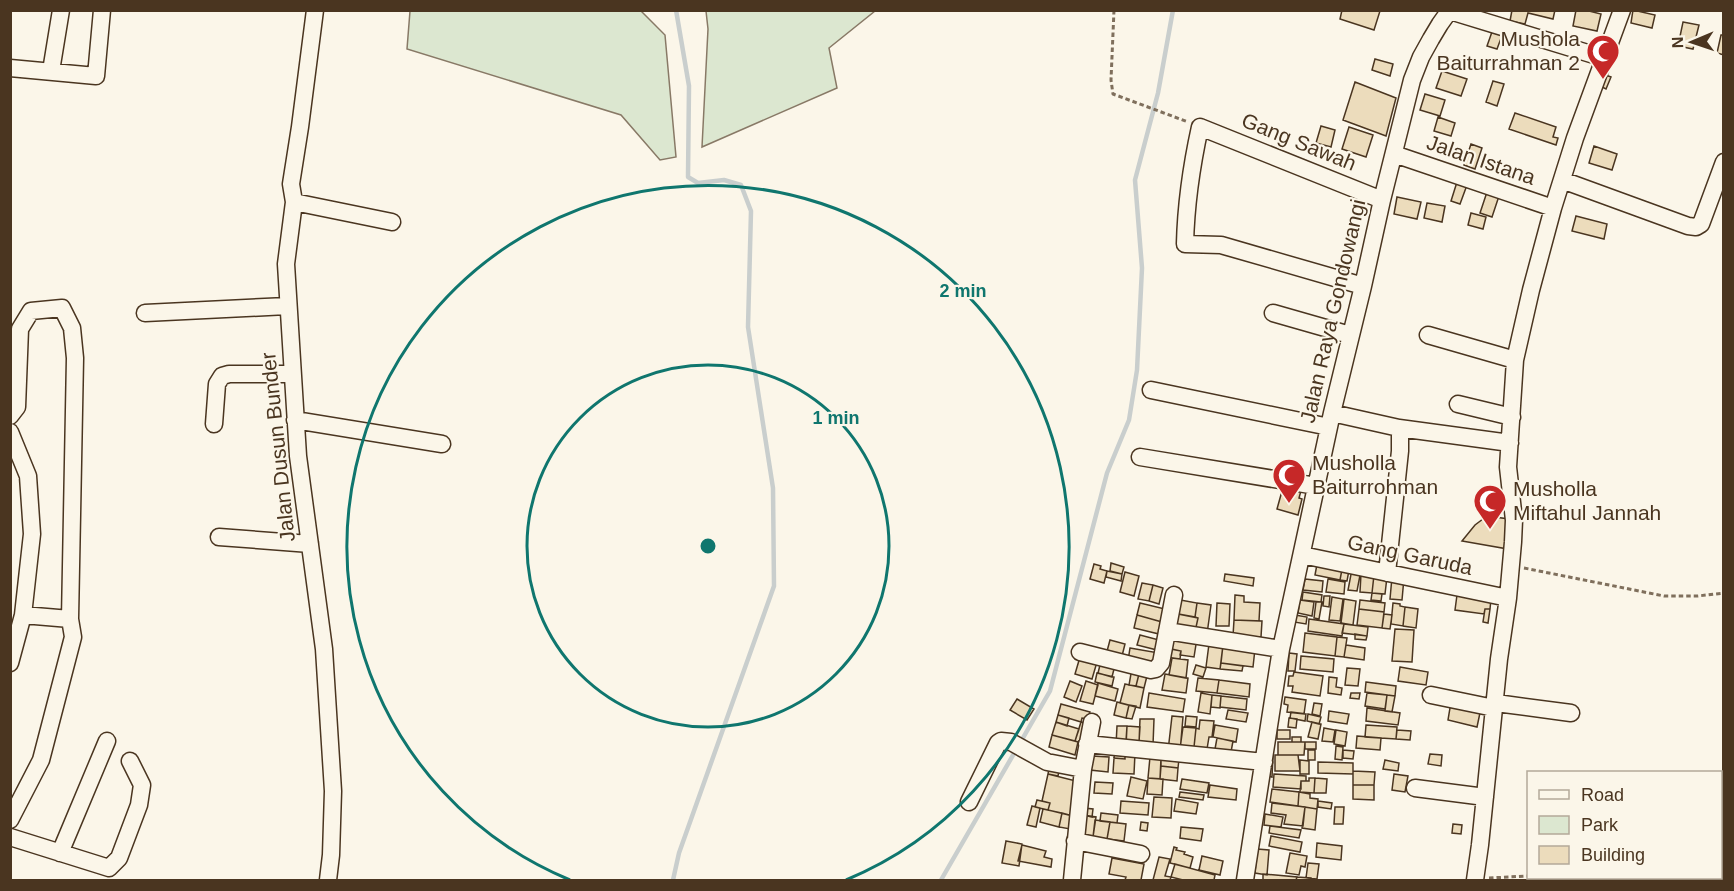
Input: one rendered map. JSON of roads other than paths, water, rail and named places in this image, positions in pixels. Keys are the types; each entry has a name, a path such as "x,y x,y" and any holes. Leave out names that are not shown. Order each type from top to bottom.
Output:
{"street":[{"path":"51,71 61,10"},
{"path":"10,68 96,76 102,10"},
{"name":"Jalan Dusun Bunder","path":"315,10 291,184 294,202 286,264 298,456 324,649 333,791 328,880"},
{"path":"1475,880 1499,659 1508,598 1514,520 1508,467 1515,360 1553,208 1575,138 1622,10"},
{"path":"1450,11 1604,58"},
{"name":"Jalan Raya Gondowangi","path":"1245,880 1281,649 1350,335 1412,80 1421,57 1450,11"},
{"name":"Gang Sawah","path":"1363,286 1221,245 1185,244 1186,204 1200,127 1382,200"},
{"name":"Jalan Istana","path":"1394,154 1553,208"},
{"path":"1562,180 1696,227 1701,224 1724,162"},
{"path":"294,202 392,222"},
{"path":"145,313 287,306"},
{"path":"10,416 17,407 20,329 31,311 62,308 72,328 75,358 70,619 73,637 41,760 10,820"},
{"path":"1273,313 1350,335"},
{"path":"1428,335 1515,360"},
{"path":"214,424 217,384 222,376 292,374"},
{"path":"1151,390 1330,420 1510,443"},
{"path":"1458,404 1512,417"},
{"path":"295,420 442,444"},
{"path":"1387,573 1398,475 1399,428"},
{"path":"10,432 28,476 32,534 23,615 10,663"},
{"path":"1140,457 1316,486"},
{"path":"219,537 310,544"},
{"name":"Gang Garuda","path":"1302,555 1508,598"},
{"path":"1080,651 1151,670 1156,669 1161,663 1174,595"},
{"path":"23,615 70,619"},
{"path":"1167,631 1281,649"},
{"path":"1431,695 1495,706 1570,713"},
{"path":"1072,880 1083,769 1092,722"},
{"path":"60,853 107,741"},
{"path":"969,802 998,743 1002,741 1011,742 1047,762 1083,769"},
{"path":"1087,744 1264,762"},
{"path":"10,837 108,868 119,858 139,805 142,785 130,761"},
{"path":"1415,788 1485,797"},
{"path":"1075,841 1141,854"}],"waterway":[{"path":"673,880 679,853 774,586 773,488 748,327 751,211 741,185 724,180 698,183 688,177 689,86 676,10"},
{"path":"941,880 1050,691 1107,473 1129,420 1137,370 1142,268 1135,180 1158,93 1173,10"}],"place":[{"name":"Mushola Baiturrahman 2","path":"1603,80"},
{"name":"Musholla Baiturrohman","path":"1289,504"},
{"name":"Musholla Miftahul Jannah","path":"1490,530"}]}
